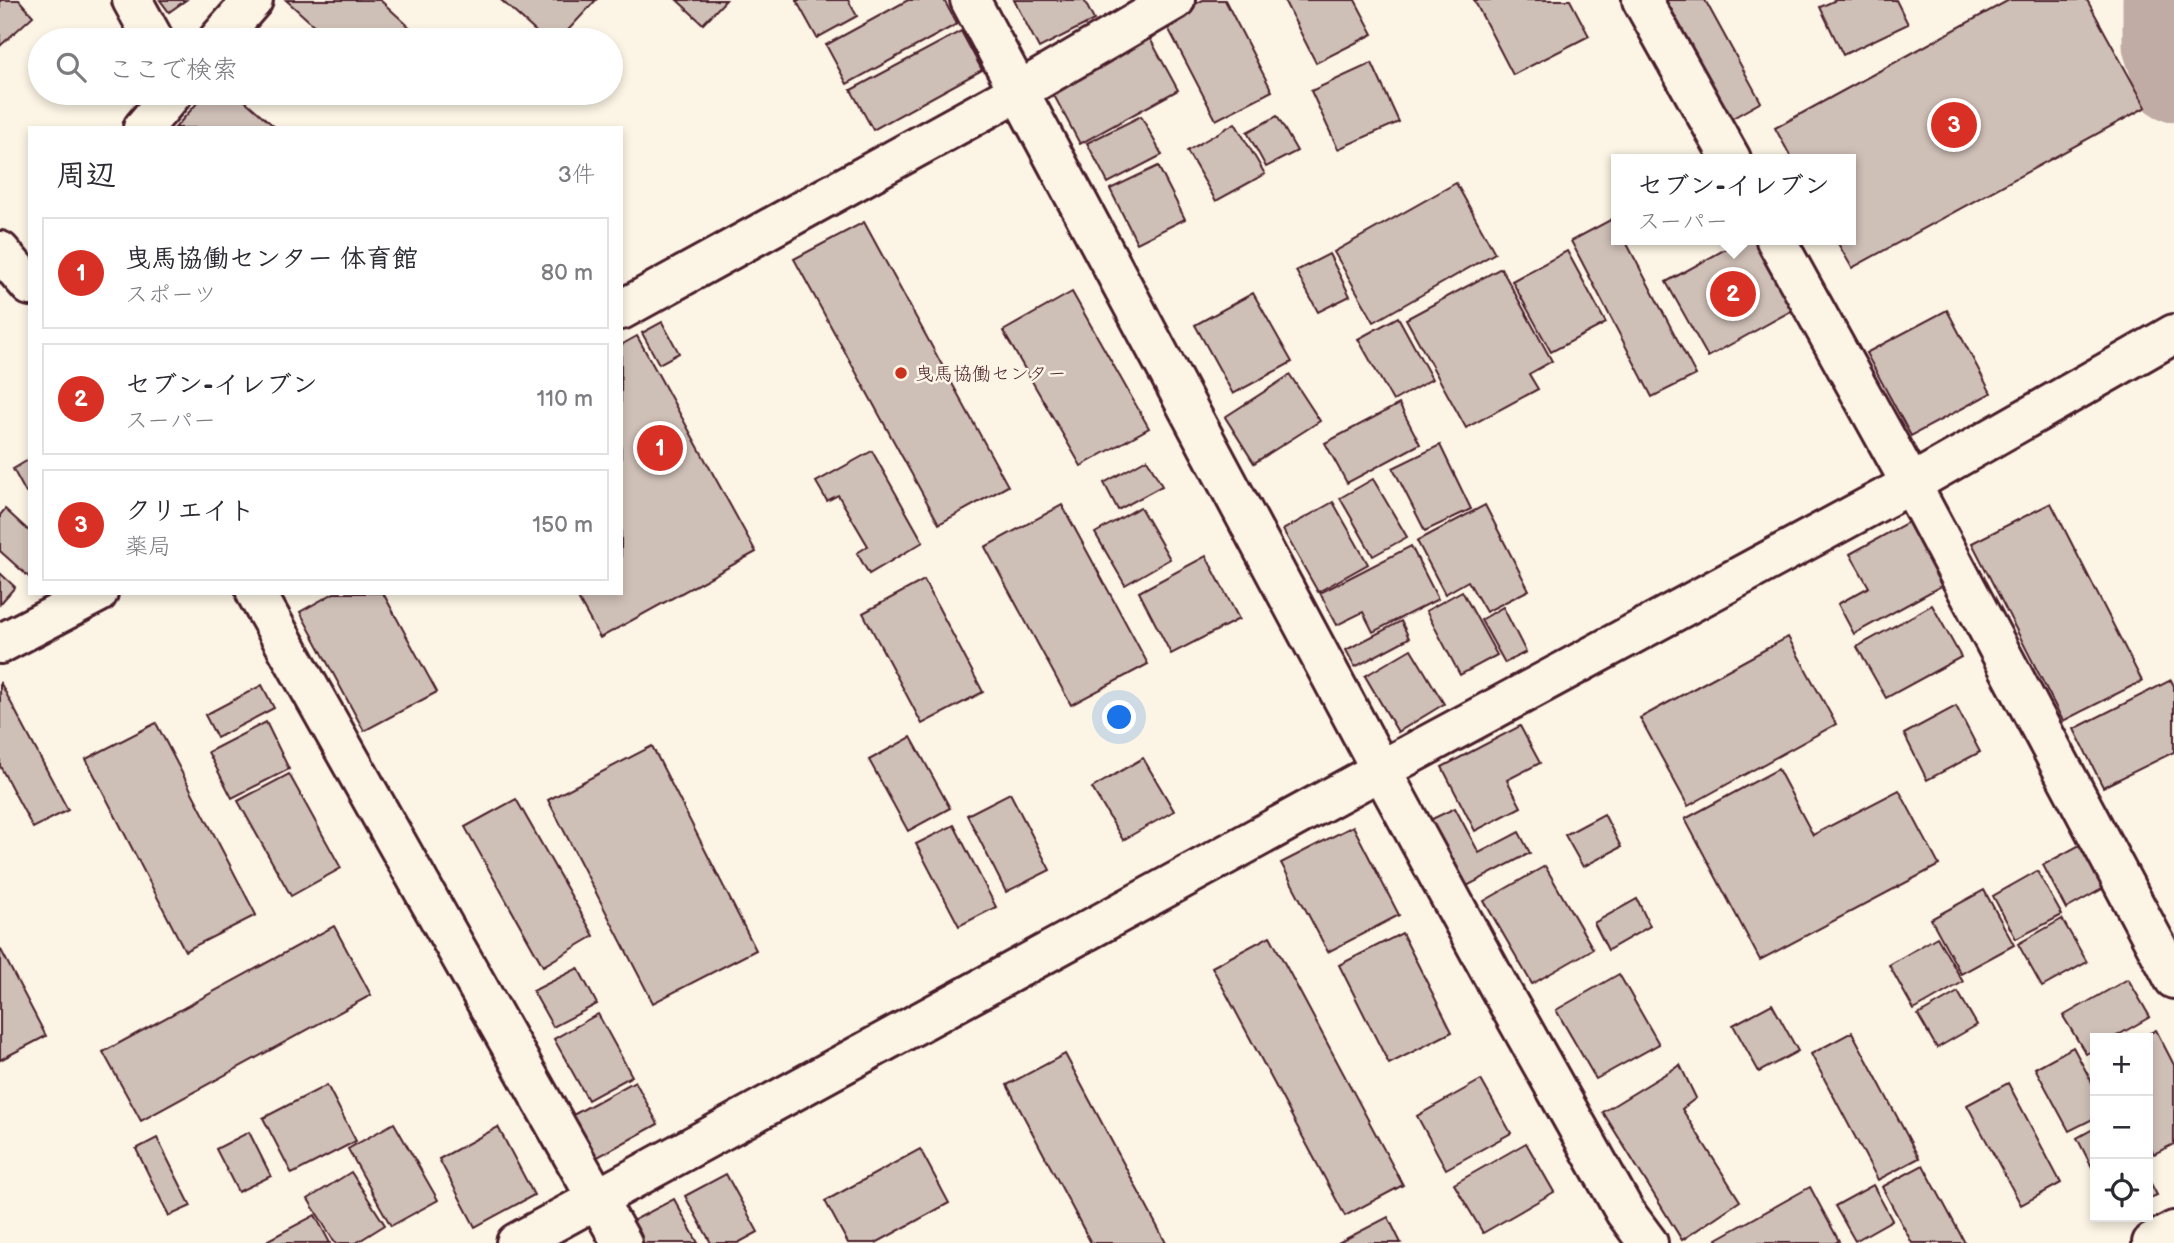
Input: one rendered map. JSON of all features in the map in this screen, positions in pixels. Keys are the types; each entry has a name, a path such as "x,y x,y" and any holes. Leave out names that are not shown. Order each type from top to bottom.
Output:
{"street":[{"path":"132,0 147,28"},
{"path":"228,28 253,0"},
{"path":"970,0 1499,987 1625,1212 1648,1243"},
{"path":"623,309 1019,91 1175,0"},
{"path":"1642,0 1728,154"},
{"path":"145,126 163,105"},
{"path":"1779,245 1911,484 2174,979"},
{"path":"516,1243 1911,484 2174,334"},
{"path":"0,644 94,595"},
{"path":"257,595 622,1243"},
{"path":"2152,1243 2174,1231"}],"building":[{"path":"0,0 19,0 33,16 0,46"},
{"path":"160,0 186,0 169,12"},
{"path":"286,0 380,0 411,28 317,28"},
{"path":"501,0 596,0 570,28 532,28"},
{"path":"677,0 726,0 703,24"},
{"path":"796,0 848,0 857,16 817,38"},
{"path":"908,0 944,0 957,24 847,84 826,45"},
{"path":"1014,0 1084,0 1094,20 1039,48"},
{"path":"1203,0 1225,0 1272,91 1216,120 1164,20"},
{"path":"1284,0 1355,0 1373,34 1316,63"},
{"path":"1474,0 1570,0 1589,36 1513,75"},
{"path":"1666,0 1705,0 1761,102 1731,119"},
{"path":"1836,0 1896,0 1908,24 1843,55 1820,7"},
{"path":"2009,0 2087,0 2146,107 1852,268 1839,245 1856,245 1856,154 1789,154 1775,128"},
{"path":"961,31 982,70 873,130 851,90"},
{"path":"1148,35 1178,90 1080,144 1050,88"},
{"path":"1372,63 1399,122 1338,149 1311,91"},
{"path":"195,105 250,105 274,126 177,126"},
{"path":"1141,116 1162,155 1108,183 1087,143"},
{"path":"1277,116 1297,151 1266,167 1247,132"},
{"path":"1235,123 1265,174 1216,201 1187,151"},
{"path":"1158,166 1185,219 1137,243 1110,189"},
{"path":"1456,183 1495,253 1374,322 1334,252"},
{"path":"1611,220 1611,245 1628,245 1696,375 1652,397 1571,241"},
{"name":"曳馬協働センター","path":"864,222 1008,486 939,524 794,259"},
{"path":"1733,245 1765,245 1800,306 1708,357 1666,282"},
{"path":"1567,251 1606,323 1551,352 1512,281"},
{"path":"1329,254 1350,296 1318,312 1296,271"},
{"path":"1501,268 1552,361 1529,374 1538,389 1466,428 1406,319"},
{"path":"1072,292 1149,428 1081,466 1003,331"},
{"path":"1253,293 1292,362 1233,394 1195,325"},
{"path":"1947,310 1991,393 1911,436 1866,353"},
{"path":"1398,317 1432,379 1393,401 1358,339"},
{"path":"662,322 679,353 659,364 642,333"},
{"path":"637,336 756,552 600,638 576,595 623,595 623,344"},
{"path":"1290,375 1320,421 1254,463 1225,417"},
{"path":"1399,404 1420,444 1347,483 1325,443"},
{"path":"1440,445 1471,509 1425,531 1393,468"},
{"path":"872,451 923,542 869,574 857,553 868,546 838,495 827,501 816,482"},
{"path":"1147,459 1162,486 1118,510 1104,483"},
{"path":"28,460 28,492 26,493 13,469"},
{"path":"1373,479 1407,537 1373,556 1340,498"},
{"path":"1333,502 1368,564 1318,592 1283,530"},
{"path":"2051,503 2142,681 2063,721 1972,543"},
{"path":"1062,505 1148,664 1071,705 985,547"},
{"path":"1485,505 1529,590 1486,612 1468,581 1445,594 1417,541"},
{"path":"1140,507 1170,559 1125,585 1095,533"},
{"path":"5,509 28,530 28,576 0,551 0,515"},
{"path":"1908,522 1943,585 1854,634 1838,604 1869,587 1850,554"},
{"path":"1411,546 1438,599 1373,632 1363,612 1337,625 1320,593"},
{"path":"1206,556 1239,619 1171,654 1139,592"},
{"path":"0,573 15,587 0,604"},
{"path":"924,580 983,692 922,724 863,613"},
{"path":"1462,591 1497,655 1460,675 1426,611"},
{"path":"330,595 384,595 437,692 364,731 300,612"},
{"path":"1932,605 1961,657 1886,698 1857,647"},
{"path":"1503,607 1526,652 1505,663 1481,620"},
{"path":"1401,621 1409,638 1355,667 1346,650"},
{"path":"1788,637 1836,724 1688,806 1640,718"},
{"path":"1411,649 1444,704 1398,732 1365,676"},
{"path":"2171,680 2174,686 2174,752 2103,787 2074,729"},
{"path":"0,682 68,810 33,828 0,766"},
{"path":"262,685 274,708 217,738 205,715"},
{"path":"1956,706 1980,752 1927,780 1904,734"},
{"path":"266,722 289,769 232,798 208,752"},
{"path":"156,723 256,915 185,951 86,759"},
{"path":"1520,726 1540,763 1507,780 1521,807 1475,831 1442,767"},
{"path":"911,737 950,808 908,831 869,760"},
{"path":"652,746 756,950 653,1003 548,800"},
{"path":"1143,758 1174,811 1123,840 1092,788"},
{"path":"1778,769 1813,835 1899,790 1939,865 1760,960 1685,819"},
{"path":"289,774 341,868 291,896 238,801"},
{"path":"1010,793 1050,870 1006,892 967,815"},
{"path":"516,799 594,936 543,966 465,827"},
{"path":"1455,808 1479,853 1519,832 1530,853 1465,887 1430,820"},
{"path":"1604,814 1621,847 1583,867 1565,835"},
{"path":"954,825 996,907 959,926 916,844"},
{"path":"1353,826 1399,915 1328,952 1281,863"},
{"path":"2087,841 2111,884 2066,909 2043,865"},
{"path":"1545,866 1593,949 1532,984 1484,901"},
{"path":"2037,871 2062,915 2016,939 1993,896"},
{"path":"1984,890 2014,945 1961,974 1931,919"},
{"path":"1637,899 1650,926 1608,950 1594,923"},
{"path":"2062,919 2087,962 2042,987 2018,944"},
{"path":"334,926 371,995 141,1121 103,1052"},
{"path":"1402,933 1452,1032 1389,1064 1339,965"},
{"path":"1270,936 1403,1185 1345,1216 1212,967"},
{"path":"1937,937 1963,982 1914,1010 1889,965"},
{"path":"0,948 46,1036 0,1060"},
{"path":"578,968 597,1004 553,1027 533,991"},
{"path":"1619,974 1659,1044 1596,1079 1556,1010"},
{"path":"2128,979 2150,1017 2122,1033 2090,1033 2090,1052 2086,1054 2063,1016"},
{"path":"1958,992 1977,1025 1937,1048 1918,1015"},
{"path":"1772,1004 1798,1051 1759,1072 1733,1025"},
{"path":"598,1014 632,1076 588,1100 554,1039"},
{"path":"2156,1030 2174,1065 2174,1144 2154,1154 2153,1033 2150,1033"},
{"path":"1852,1032 1919,1158 1878,1180 1811,1054"},
{"path":"2073,1047 2090,1079 2090,1120 2069,1131 2035,1068"},
{"path":"1065,1054 1166,1243 1091,1243 1007,1085"},
{"path":"1680,1065 1696,1098 1682,1109 1740,1201 1682,1240 1603,1112"},
{"path":"1481,1080 1511,1133 1446,1169 1417,1116"},
{"path":"635,1081 658,1124 596,1158 573,1115"},
{"path":"2008,1083 2061,1183 2021,1205 1967,1105"},
{"path":"327,1085 356,1141 292,1174 263,1118"},
{"path":"394,1123 438,1200 391,1226 348,1149"},
{"path":"498,1127 534,1195 475,1227 439,1159"},
{"path":"2090,1131 2090,1163 2077,1138"},
{"path":"249,1132 271,1176 238,1192 216,1149"},
{"path":"157,1138 191,1206 169,1216 136,1149"},
{"path":"1526,1143 1554,1192 1483,1233 1454,1184"},
{"path":"920,1149 949,1203 876,1243 848,1243 825,1201"},
{"path":"1923,1165 1965,1243 1912,1243 1882,1187"},
{"path":"351,1172 385,1225 356,1243 335,1243 308,1199"},
{"path":"726,1174 758,1232 738,1243 711,1243 685,1196"},
{"path":"1873,1185 1892,1220 1855,1241 1835,1206"},
{"path":"1810,1187 1839,1241 1720,1243 1717,1239"},
{"path":"674,1199 698,1243 635,1243 625,1225"},
{"path":"315,1215 330,1243 269,1243 268,1240"},
{"path":"1388,1217 1401,1243 1338,1243"}],"waterway":[{"path":"2162,0 2162,45 2174,82"}],"place":[{"name":"クリエイト","path":"1954,125"},
{"name":"セブン-イレブン","path":"1733,294"},
{"name":"曳馬協働センター","path":"901,373"},
{"name":"曳馬協働センター 体育館","path":"660,448"}]}
